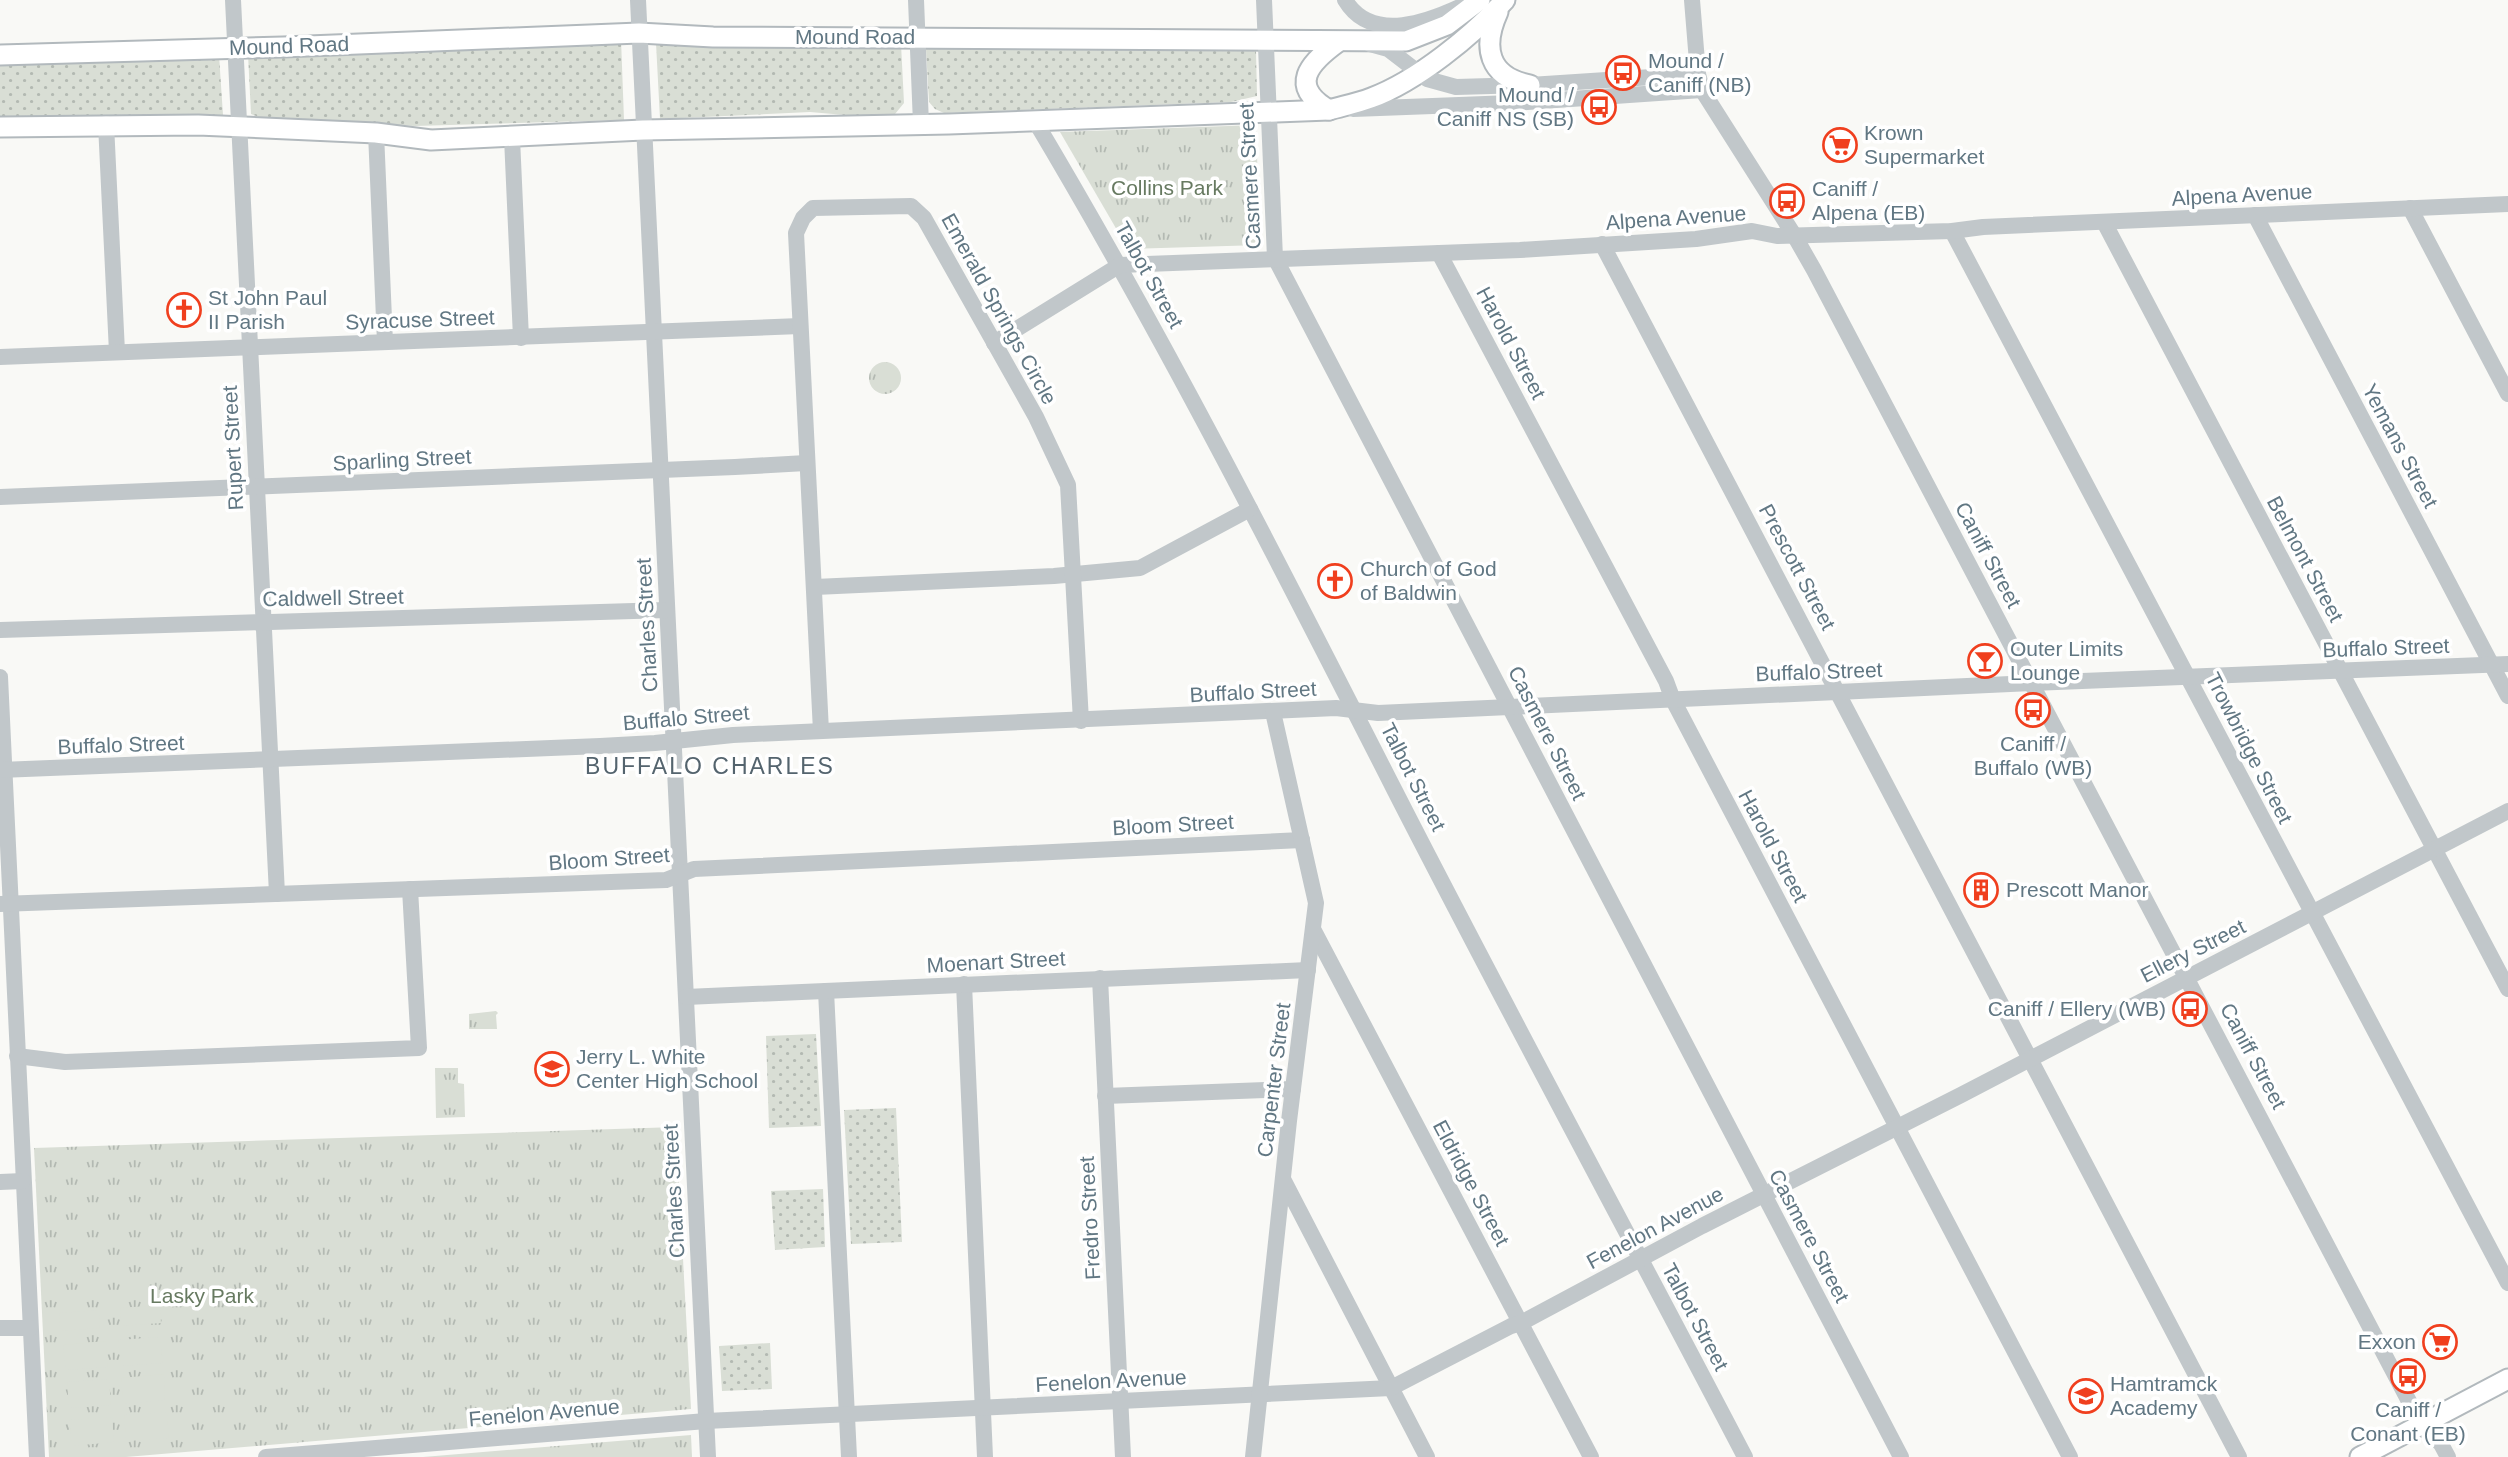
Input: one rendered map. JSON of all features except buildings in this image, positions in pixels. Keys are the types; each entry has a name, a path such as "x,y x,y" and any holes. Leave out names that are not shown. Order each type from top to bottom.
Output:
{"main road":[{"path":"1364,43 1406,41 1447,25 1480,0"},
{"path":"0,127 106,124 238,127 376,133 431,140 1329,110 1371,98 1402,83 1466,38 1505,0"},
{"path":"1505,0 1489,35 1490,54 1496,66 1506,76 1518,83 1530,85"},
{"name":"Mound Road","path":"0,55 639,33 713,37 1364,43"},
{"path":"1329,110 1314,101 1307,82 1309,68 1317,57 1338,41"},
{"path":"2360,1457 2508,1379"}],"street":[{"name":"Rupert Street","path":"233,0 277,894"},
{"name":"Charles Street","path":"638,0 708,1457"},
{"path":"916,0 920,124"},
{"name":"Casmere Street","path":"1264,0 1275,258 1901,1457"},
{"path":"1345,0 1357,15 1365,20 1391,26 1439,15 1473,0"},
{"name":"Caniff Street","path":"1692,0 1700,82 1794,235 2422,1426 2441,1444 2448,1457"},
{"name":"Mound Road","path":"1364,43 1388,50 1436,83 1456,87 1700,82"},
{"path":"1329,110 1512,103 1700,82"},
{"name":"Talbot Street","path":"1035,121 1170,356 1745,1457"},
{"path":"106,124 117,352"},
{"path":"376,133 385,342"},
{"path":"512,138 521,338"},
{"name":"Alpena Avenue","path":"994,343 1120,265 1439,253 1696,239 1752,231 1777,236 1952,231 1983,227 2508,204"},
{"name":"Emerald Springs Circle","path":"821,730 796,233 803,218 813,208 911,206 924,218 1036,417 1068,485 1081,721"},
{"path":"2410,208 2508,394"},
{"name":"Yemans Street","path":"2255,215 2500,665 2508,696"},
{"name":"Belmont Street","path":"2104,222 2508,989"},
{"name":"Trowbridge Street","path":"1952,231 2508,1283"},
{"name":"Prescott Street","path":"1602,244 2239,1457"},
{"name":"Harold Street","path":"1439,253 1667,681 1673,700 2070,1457"},
{"name":"Syracuse Street","path":"0,356 800,326"},
{"name":"Sparling Street","path":"0,497 806,463"},
{"path":"814,587 1140,568 1250,509"},
{"name":"Caldwell Street","path":"0,630 667,610"},
{"name":"Buffalo Street","path":"2,770 271,761 655,743 821,730 1081,721 1336,708 1378,713 2500,665"},
{"path":"0,677 5,904 17,1049 37,1457"},
{"name":"Carpenter Street","path":"1253,1457 1316,902 1273,712"},
{"name":"Ellery Street","path":"1896,1126 2030,1060 2508,811"},
{"name":"Bloom Street","path":"5,904 666,880 694,869 1302,840"},
{"path":"0,1041 17,1049 65,1062 419,1048 410,889"},
{"name":"Eldridge Street","path":"1313,929 1591,1457"},
{"name":"Moenart Street","path":"686,997 1308,970"},
{"name":"Fredro Street","path":"1100,978 1123,1457"},
{"path":"964,984 985,1457"},
{"path":"826,990 849,1457"},
{"path":"1105,1096 1293,1089"},
{"name":"Fenelon Avenue","path":"266,1457 706,1421 1391,1388 1521,1323 1896,1126"},
{"path":"0,1182 23,1181"},
{"path":"1284,1181 1427,1457"},
{"path":"0,1328 30,1328"},
{"path":"1255,1433 1268,1457"}],"green space":[{"path":"621,39 624,120 415,126 264,119 251,114 248,54"},
{"path":"656,43 901,44 904,103 895,114 868,117 810,112 660,119"},
{"path":"930,46 1254,46 1257,96 1231,102 944,113 929,102 926,49"},
{"path":"219,55 223,115 214,118 0,120 0,64"},
{"name":"Collins Park","path":"1256,125 1260,245 1128,249 1060,132"},
{"path":"885,362 896,367 901,378 896,389 885,394 874,389 869,378 874,367"},
{"path":"496,1011 497,1029 469,1029 469,1014"},
{"path":"816,1034 821,1126 769,1128 766,1036"},
{"path":"435,1068 458,1068 458,1083 464,1084 465,1117 436,1118"},
{"path":"896,1108 902,1242 851,1244 844,1110"},
{"name":"Lasky Park","path":"676,1127 691,1409 126,1457 49,1457 34,1148"},
{"path":"823,1189 825,1247 775,1250 771,1191"},
{"path":"160,1305 161,1323 121,1326 120,1308"},
{"path":"99,1310 100,1328 60,1331 59,1313"},
{"path":"160,1337 163,1363 121,1366 118,1340"},
{"path":"106,1341 108,1367 66,1370 63,1345"},
{"path":"770,1343 772,1389 722,1391 719,1346"},
{"path":"164,1374 165,1400 123,1404 121,1378"},
{"path":"109,1379 111,1405 69,1408 67,1382"},
{"path":"167,1412 169,1438 126,1441 124,1415"},
{"path":"112,1417 114,1442 72,1446 69,1420"},
{"path":"691,1435 692,1457 423,1457"}],"place":[{"name":"Mound / Caniff (NB)","path":"1623,73"},
{"name":"Mound / Caniff NS (SB)","path":"1599,107"},
{"name":"Krown Supermarket","path":"1840,145"},
{"name":"Caniff / Alpena (EB)","path":"1787,201"},
{"name":"St John Paul II Parish","path":"184,310"},
{"name":"Church of God of Baldwin","path":"1335,581"},
{"name":"Outer Limits Lounge","path":"1985,661"},
{"name":"Caniff / Buffalo (WB)","path":"2033,710"},
{"name":"Prescott Manor","path":"1981,890"},
{"name":"Caniff / Ellery (WB)","path":"2190,1009"},
{"name":"Jerry L. White Center High School","path":"552,1069"},
{"name":"Exxon","path":"2440,1342"},
{"name":"Caniff / Conant (EB)","path":"2408,1376"},
{"name":"Hamtramck Academy","path":"2086,1396"}],"district":[{"name":"BUFFALO CHARLES","path":"710,766"}]}
